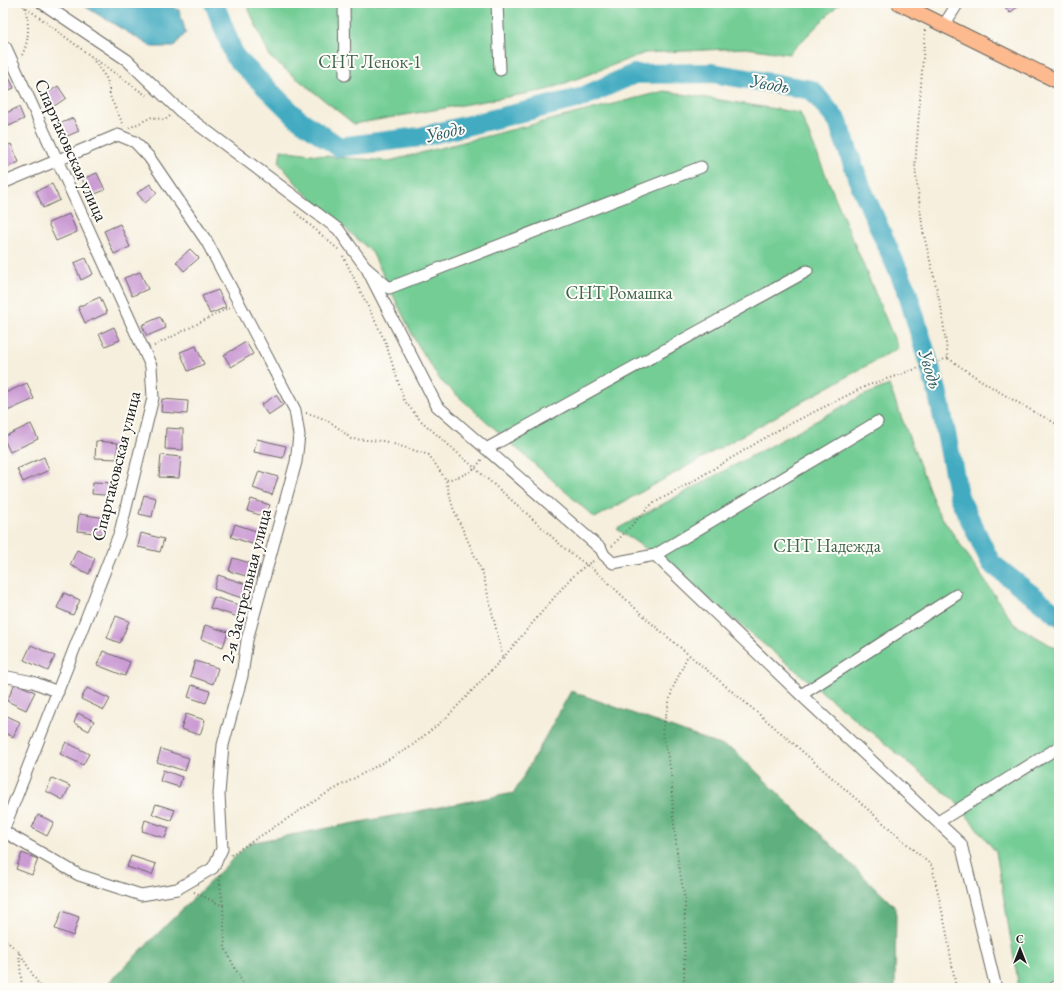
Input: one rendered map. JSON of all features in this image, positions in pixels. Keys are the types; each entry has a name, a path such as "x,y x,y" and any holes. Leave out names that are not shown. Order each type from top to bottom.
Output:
{"main road":[{"path":"899,3 1059,82"}],"street":[{"path":"42,3 127,60 180,111 338,230 367,269 437,406 601,549 604,555 613,563 655,554 877,422"},
{"path":"344,3 345,75"},
{"path":"497,3 500,70"},
{"path":"944,25 958,3"},
{"name":"Спартаковская улица","path":"3,831 122,525 153,398 151,366 6,48"},
{"name":"2-я Застрельная улица","path":"57,161 118,135 134,142 149,158 207,242 295,410 299,434 296,462 247,640 242,676 223,745 219,794 222,849 216,866"},
{"path":"3,183 57,161"},
{"path":"367,269 389,288 701,167"},
{"path":"486,450 806,270"},
{"path":"655,554 801,695 961,844 996,988"},
{"path":"801,695 956,595"},
{"path":"3,676 33,682 58,692"},
{"path":"938,822 1059,747"},
{"path":"3,831 79,876 140,895 177,890 216,866"},
{"path":"1054,988 1059,985"}],"path":[{"path":"20,3 150,98"},
{"path":"14,66 27,45 28,23 24,6"},
{"path":"925,30 915,168 923,231 941,308 948,358 977,379 1020,405 1059,425"},
{"path":"92,57 107,79 111,99 126,130 152,117 165,120 171,115 166,111"},
{"path":"291,209 341,253 385,340 404,400 419,419 564,548 599,574 650,622 786,737 932,866 946,929 956,988"},
{"path":"144,351 239,302"},
{"path":"604,555 652,504 778,430 866,386 948,358"},
{"path":"295,410 319,416 336,426 351,439 384,441 429,455 446,480 453,508 483,574 503,658"},
{"path":"446,480 460,477 479,465 486,450"},
{"path":"231,856 324,795 409,748 447,717 503,658 569,580 586,565"},
{"path":"684,988 686,900 678,861 673,815 671,771 662,731 672,690 688,654"},
{"path":"216,866 223,906 225,948 245,988"},
{"path":"182,886 223,906"},
{"path":"3,938 19,952 41,988"},
{"path":"19,952 22,988"}],"green space":[{"name":"СНТ Ленок-1","path":"246,3 840,3 789,54 746,48 645,53 547,90 354,124 270,57"},
{"name":"СНТ Ромашка","path":"664,91 800,113 898,348 595,518 440,380 415,340 372,252 302,190 279,163 281,150 334,157 389,161"},
{"name":"СНТ Надежда","path":"889,385 937,510 1014,624 1059,650 1059,988 1019,988 996,852 955,801 655,555 617,529 860,397"},
{"path":"571,691 734,750 896,908 895,988 103,988 249,843 514,793"}],"water":[{"path":"79,3 166,3 179,10 186,33 173,47 152,47"}],"building":[{"path":"1002,3 1022,3 1010,13"},
{"path":"7,73 14,88 3,93 3,74"},
{"path":"58,86 66,98 50,109 42,97"},
{"path":"19,107 24,119 9,126 4,114"},
{"path":"73,118 79,131 63,138 57,125"},
{"path":"11,144 19,162 3,169 3,148"},
{"path":"97,173 105,190 90,196 82,179"},
{"path":"52,184 60,200 43,208 36,191"},
{"path":"150,184 157,193 145,203 137,193"},
{"path":"69,214 77,232 56,241 48,223"},
{"path":"120,224 130,247 114,254 104,231"},
{"path":"190,249 199,258 184,271 176,262"},
{"path":"86,258 93,274 81,280 74,263"},
{"path":"140,272 148,289 132,296 124,278"},
{"path":"218,290 226,307 210,314 202,296"},
{"path":"100,297 107,313 85,323 78,307"},
{"path":"160,317 166,328 147,336 142,325"},
{"path":"114,327 120,340 105,346 99,334"},
{"path":"246,342 253,354 231,367 224,355"},
{"path":"196,346 204,364 188,371 180,352"},
{"path":"27,383 34,399 3,413 3,394"},
{"path":"276,395 283,405 268,415 261,405"},
{"path":"162,399 188,401 187,414 161,412"},
{"path":"31,424 38,439 10,452 3,437"},
{"path":"166,428 183,429 183,450 165,449"},
{"path":"257,439 286,446 283,458 254,452"},
{"path":"96,441 118,443 117,459 95,458"},
{"path":"161,455 181,457 179,478 159,477"},
{"path":"44,457 49,470 23,482 17,469"},
{"path":"259,471 278,477 272,495 253,488"},
{"path":"93,482 115,483 114,496 92,494"},
{"path":"144,495 156,498 152,517 139,514"},
{"path":"251,499 270,505 266,517 247,511"},
{"path":"79,514 106,518 104,534 77,531"},
{"path":"235,524 262,533 258,546 231,537"},
{"path":"141,533 164,539 160,552 138,547"},
{"path":"77,550 95,558 89,574 70,565"},
{"path":"233,558 260,566 256,579 229,571"},
{"path":"218,575 246,584 242,598 214,589"},
{"path":"64,593 80,600 73,615 57,608"},
{"path":"214,597 242,606 238,617 210,608"},
{"path":"116,616 129,621 120,643 107,638"},
{"path":"205,625 228,632 223,647 201,639"},
{"path":"31,645 55,656 48,671 24,660"},
{"path":"103,651 130,662 125,676 97,665"},
{"path":"195,661 218,668 213,684 190,676"},
{"path":"15,683 35,692 26,710 7,701"},
{"path":"192,685 210,691 206,703 188,697"},
{"path":"87,688 110,699 104,710 81,699"},
{"path":"78,713 94,721 89,731 74,723"},
{"path":"3,714 20,722 13,737 3,732"},
{"path":"186,714 205,720 200,735 181,729"},
{"path":"66,742 89,754 83,765 60,754"},
{"path":"161,749 189,758 185,771 157,762"},
{"path":"163,770 182,777 179,787 160,781"},
{"path":"52,778 70,786 63,800 46,791"},
{"path":"156,804 175,810 171,820 152,814"},
{"path":"38,815 54,822 47,836 32,828"},
{"path":"145,820 169,828 165,838 142,831"},
{"path":"22,853 38,859 32,875 16,869"},
{"path":"131,856 156,864 152,875 127,867"},
{"path":"62,911 79,917 73,936 55,929"}],"waterway":[{"name":"Уводь","path":"214,3 235,57 297,118 339,147 420,137 580,98 634,74 712,73 812,90 838,122 859,182 907,291 938,394 959,497 991,563 1059,616"}]}
